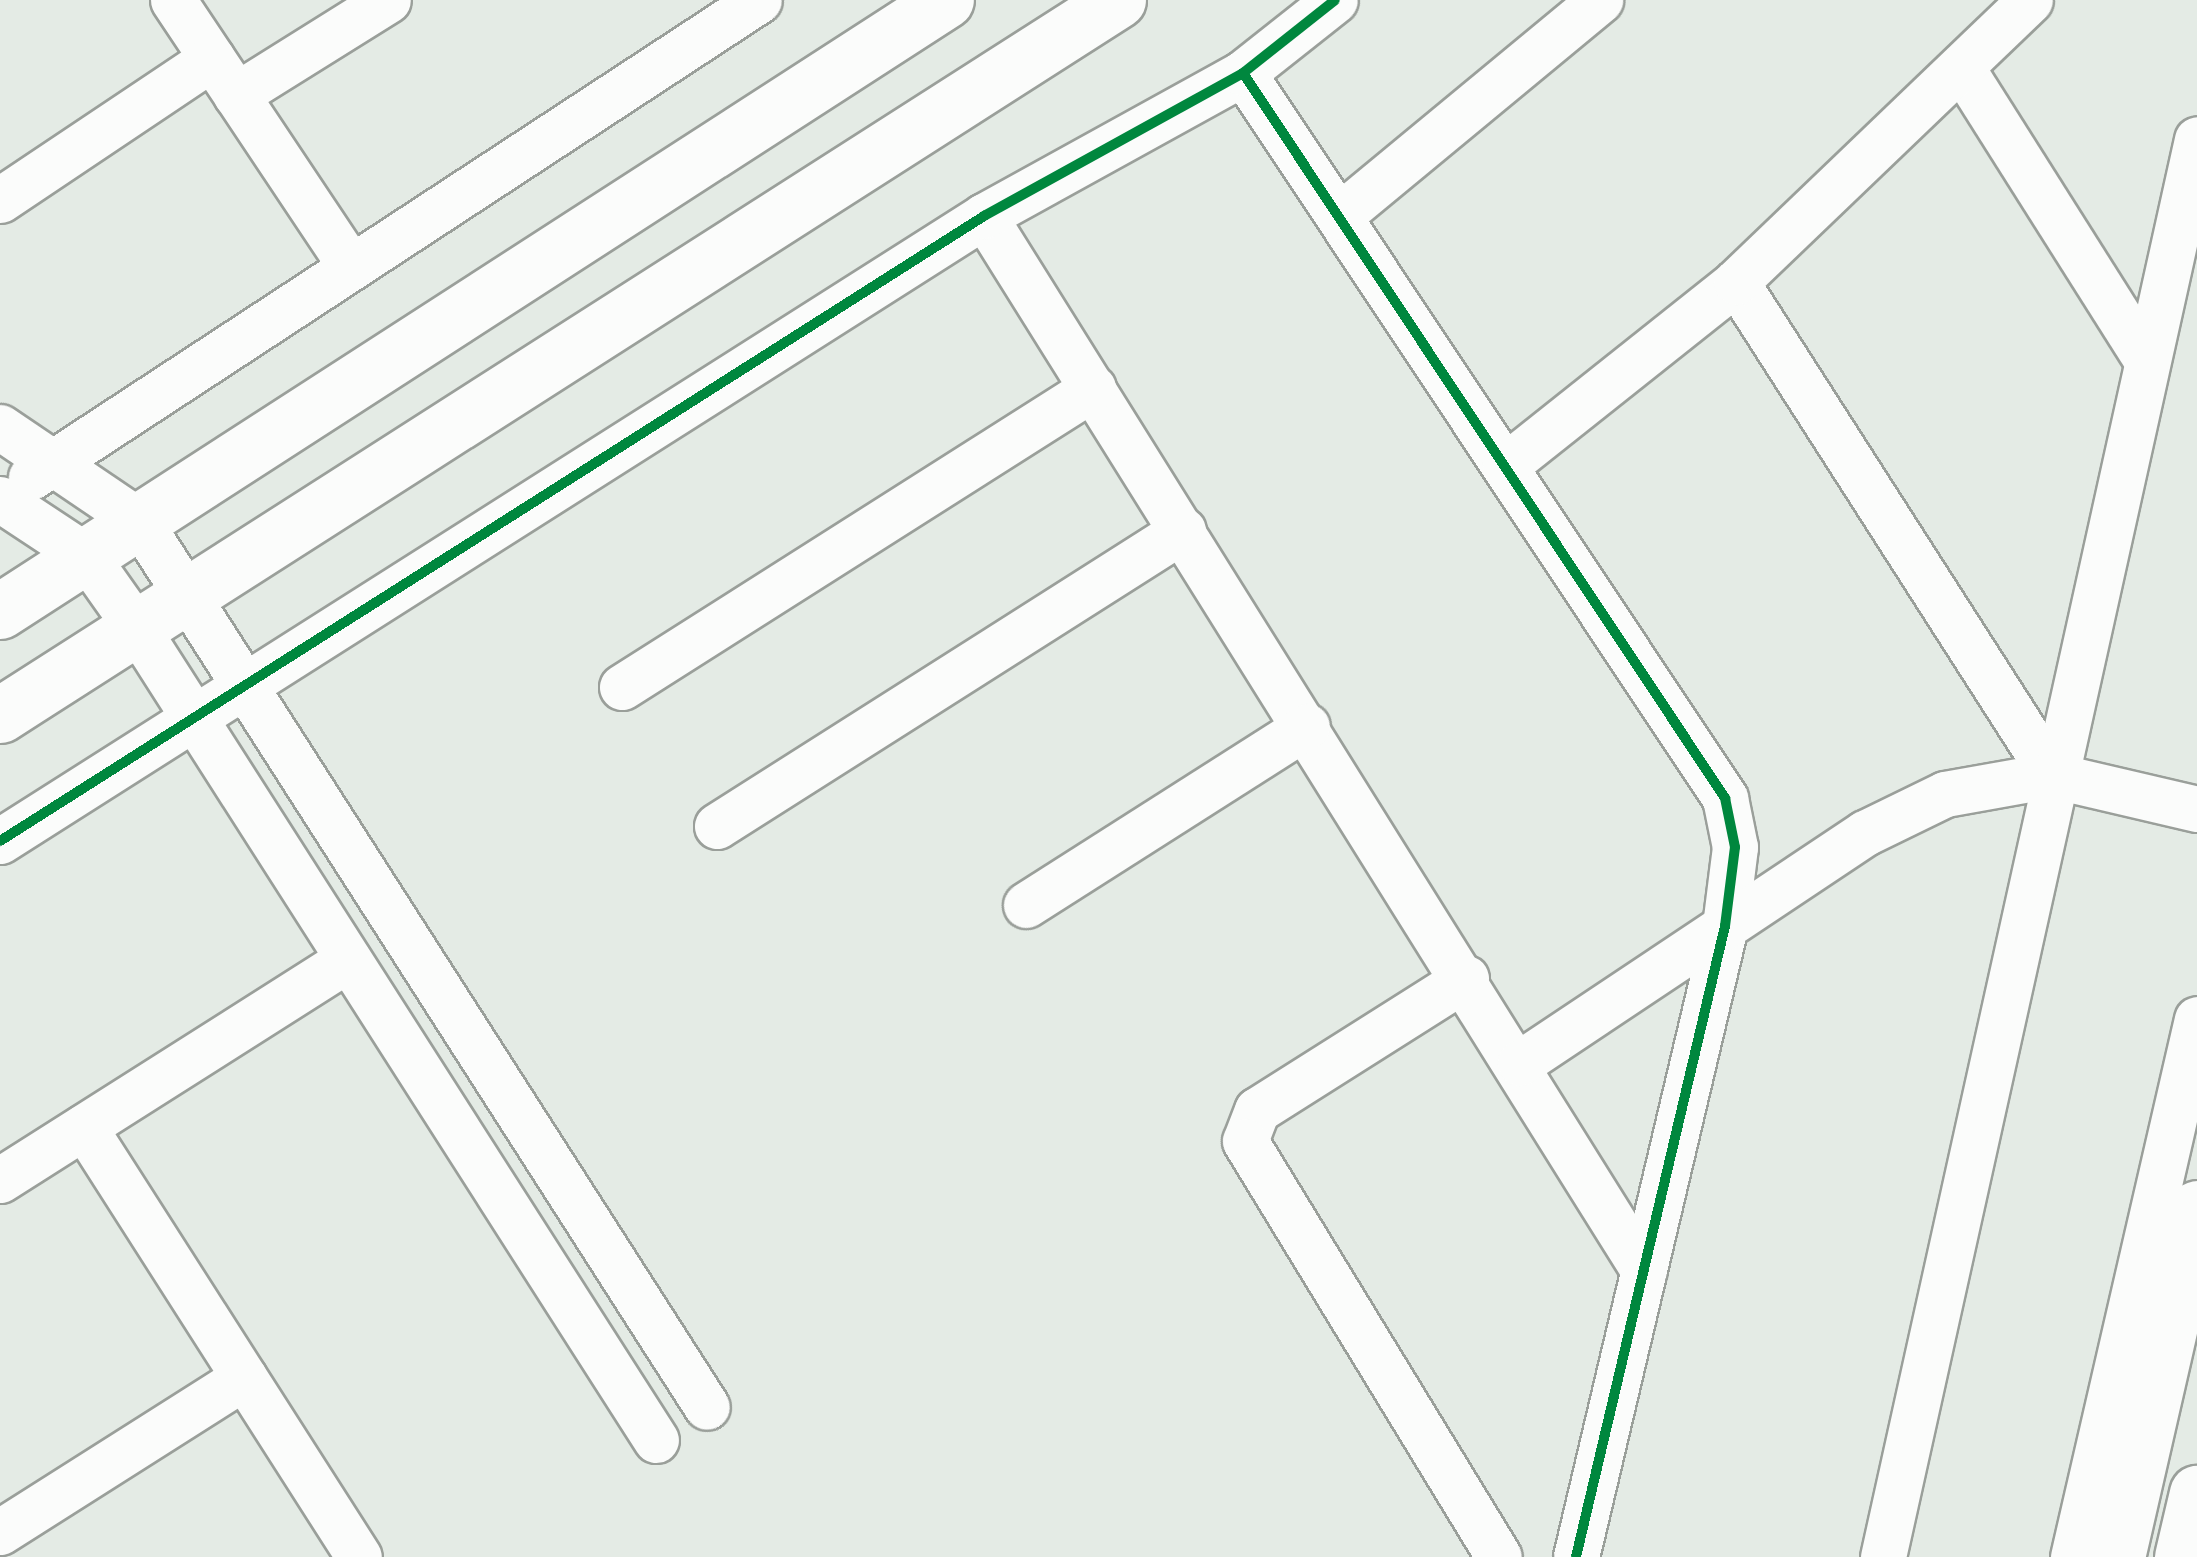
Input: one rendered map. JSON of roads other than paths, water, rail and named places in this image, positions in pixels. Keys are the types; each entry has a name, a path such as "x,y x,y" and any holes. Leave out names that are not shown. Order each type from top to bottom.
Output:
{"main road":[{"path":"0,611 946,0"},
{"path":"0,715 1118,0"},
{"path":"2118,1557 2197,1208"},
{"path":"2182,1557 2197,1493"}],"street":[{"path":"173,0 351,267"},
{"path":"236,95 388,0"},
{"path":"656,1440 136,627 86,556 0,498 758,0"},
{"path":"0,840 984,216 1243,73 1335,0"},
{"path":"1339,216 1600,0"},
{"path":"1505,466 1736,282 1963,70 2030,0"},
{"path":"0,200 212,58"},
{"path":"1963,70 2146,359"},
{"path":"1243,73 1725,798 1736,848 1724,926 1576,1557"},
{"path":"1883,1557 2052,775 2197,139"},
{"path":"984,216 1520,1064 1644,1271"},
{"path":"1736,282 2052,775"},
{"path":"622,687 1093,388"},
{"path":"0,427 139,522 707,1407"},
{"path":"717,826 1183,530"},
{"path":"1026,905 1307,726"},
{"path":"1520,1064 1864,833 1945,794 2052,775 2197,809"},
{"path":"0,1180 348,959"},
{"path":"1466,978 1257,1110 1245,1141 1499,1557"},
{"path":"2073,1557 2197,1018"},
{"path":"84,1126 359,1557"},
{"path":"0,1532 244,1377"}]}
